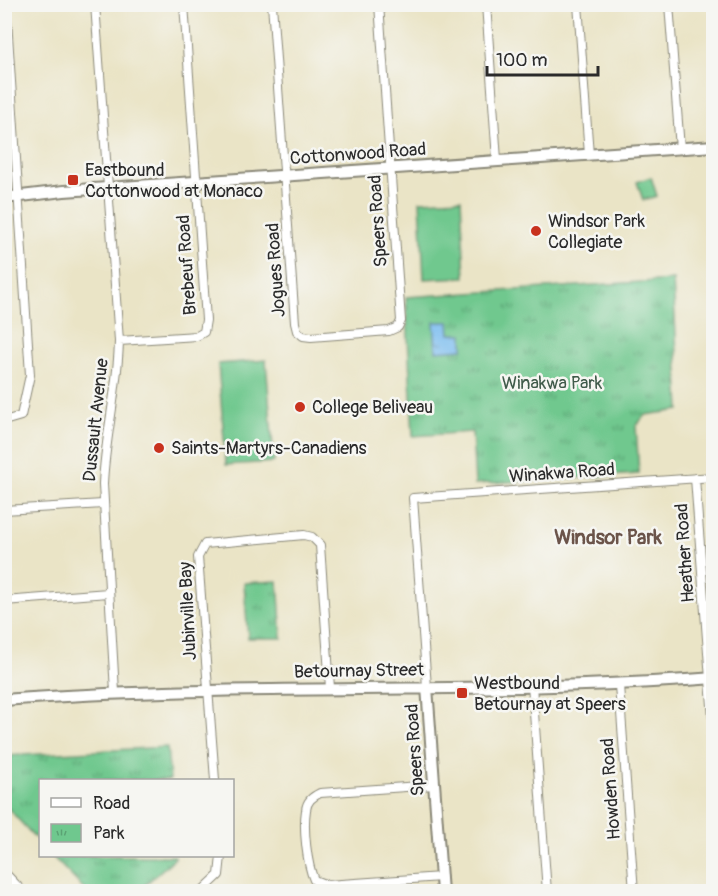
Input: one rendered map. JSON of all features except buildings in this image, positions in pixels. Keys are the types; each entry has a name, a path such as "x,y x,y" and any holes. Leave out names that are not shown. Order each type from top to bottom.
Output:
{"street":[{"path":"4,421 21,416 30,375 6,4"},
{"name":"Dussault Avenue","path":"95,4 119,341 117,384 104,462 103,504 116,692"},
{"path":"184,4 196,182"},
{"path":"272,4 285,176"},
{"name":"Speers Road","path":"379,4 401,314 398,327"},
{"path":"486,4 497,160"},
{"path":"578,4 589,155"},
{"path":"669,4 680,149"},
{"name":"Cottonwood Road","path":"4,198 108,188 714,146"},
{"name":"Jogues Road","path":"285,176 297,331 303,336 311,337 388,331 398,327"},
{"name":"Brebeuf Road","path":"119,341 197,336 204,332 206,320 196,182"},
{"name":"Winakwa Road","path":"413,498 714,477"},
{"name":"Heather Road","path":"695,478 714,733"},
{"name":"Speers Road","path":"413,498 442,891"},
{"path":"4,510 103,504"},
{"name":"Jubinville Bay","path":"207,690 200,550 212,541 304,535 312,537 320,544 330,688"},
{"path":"4,601 108,593"},
{"name":"Betournay Street","path":"4,700 116,692 619,685 711,678"},
{"name":"Howden Road","path":"619,685 634,891"},
{"path":"532,686 547,891"},
{"path":"207,690 215,779"},
{"path":"434,785 320,793 310,799 306,810 309,868 314,880 327,885 441,876"},
{"path":"201,891 219,875 221,857"},
{"path":"4,872 23,891"}],"green space":[{"path":"651,177 657,196 643,200 637,182"},
{"path":"461,199 465,277 424,279 420,201"},
{"name":"Winakwa Park","path":"673,280 680,410 645,415 636,426 639,474 475,484 472,432 413,436 406,297"},
{"path":"266,360 274,462 226,465 218,364"},
{"path":"278,581 282,638 248,638 244,583"},
{"path":"167,747 170,779 39,779 39,842 5,805 5,756"},
{"path":"53,857 175,857 138,891 87,892"}],"water":[{"path":"434,322 449,322 450,334 463,334 463,349 436,351"}],"place":[{"name":"Eastbound Cottonwood at Monaco","path":"73,180"},
{"name":"Windsor Park Collegiate","path":"536,231"},
{"name":"College Beliveau","path":"300,407"},
{"name":"Saints-Martyrs-Canadiens","path":"159,448"},
{"name":"Westbound Betournay at Speers","path":"462,693"}],"district":[{"name":"Windsor Park","path":"608,537"}]}
